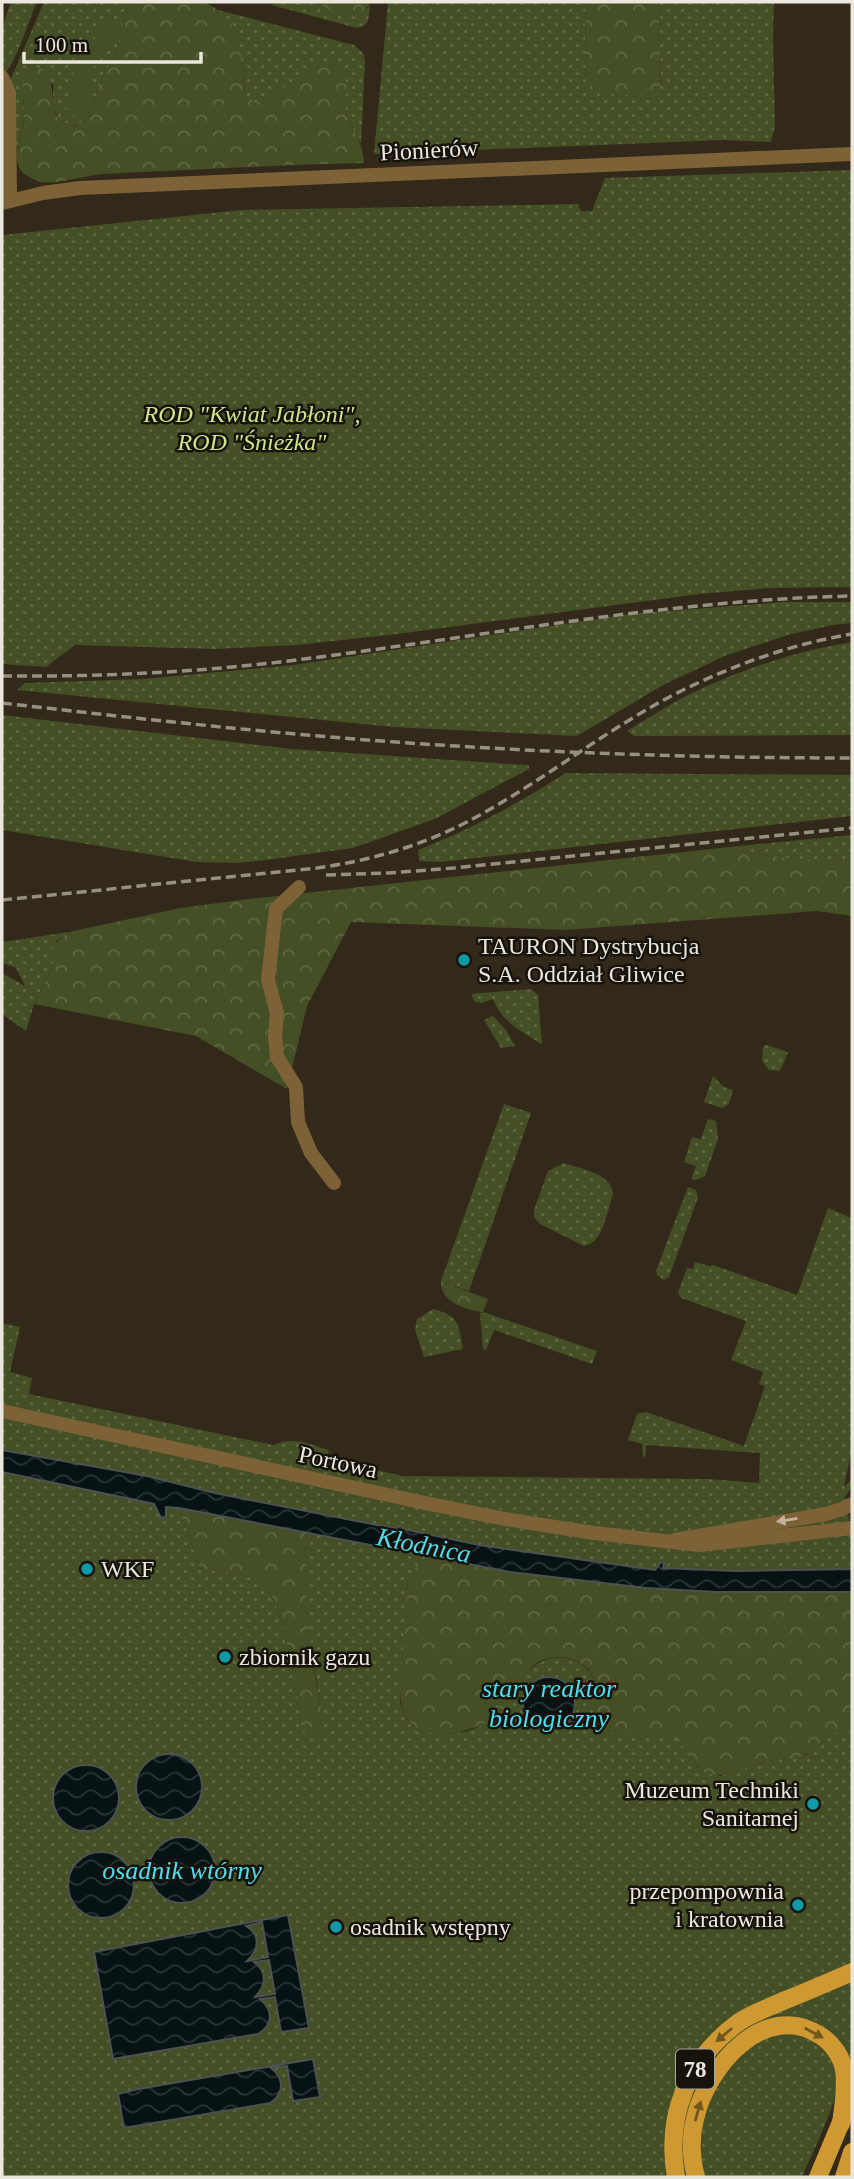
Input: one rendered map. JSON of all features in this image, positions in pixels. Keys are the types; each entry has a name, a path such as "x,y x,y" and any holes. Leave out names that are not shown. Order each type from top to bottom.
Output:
{"main road":[{"name":"78","path":"676,2177 673,2133 678,2105 688,2080 715,2042 757,2012 852,1972"},
{"path":"696,2177 692,2137 700,2102 708,2083 725,2060 745,2041 772,2027 800,2026 813,2031 840,2055 844,2069 841,2124"},
{"path":"818,2177 852,2096"},
{"path":"844,2177 852,2152"}],"street":[{"path":"2,77 9,93 6,202"},
{"name":"Pionierów","path":"6,202 80,188 852,154"},
{"path":"299,887 276,909 268,980 277,1013 277,1056 296,1087 298,1122 311,1153 334,1183"},
{"name":"Portowa","path":"2,1411 471,1513 558,1528 713,1545 852,1528"},
{"name":"Portowa","path":"667,1542 694,1535 826,1514 852,1504"}],"green space":[{"path":"11,2 37,2 17,53 2,77 2,27"},
{"path":"44,2 128,2 115,55 97,87 95,102 83,121 76,127 59,121 53,105 53,83 23,100 25,113 22,129 2,203 2,154 14,153 16,101 9,83"},
{"path":"128,2 196,2 218,10 235,31 246,95 256,103 301,81 312,66 329,63 338,66 346,84 347,113 361,146 364,163 103,174 48,183 26,175 17,161 23,121 25,75 36,68 46,70 59,121 76,127 95,102 97,87 115,55"},
{"path":"278,2 319,2 324,6 366,9 370,5 369,16 367,23 357,28 271,5"},
{"path":"319,2 371,2 359,13 346,16"},
{"path":"388,2 585,2 586,81 661,96 659,2 774,2 775,126 771,142 724,140 374,154"},
{"path":"585,2 659,2 661,96 599,94 586,81"},
{"path":"218,10 354,45 363,53 365,61 361,144 345,107 308,75 298,84 285,87 256,104 246,96 234,28"},
{"path":"108,18 117,22 119,31 91,72 90,102 77,116 70,116 66,101 72,82 74,59 88,52 91,42 97,36 100,23"},
{"name":"ROD \"Kwiat Jabłoni\", ROD \"Śnieżka\"","path":"852,170 852,587 770,588 699,594 297,645 216,649 75,645 46,667 2,664 2,235 242,210 578,204 581,211 592,211 605,178"},
{"path":"783,602 852,602 852,623 788,635 727,655 665,684 577,736 393,727 17,690 25,683 143,679 294,665 630,614"},
{"path":"852,642 852,735 634,736 627,731 688,695 727,677 789,656"},
{"path":"2,715 292,749 526,765 529,769 435,819 353,848 258,861 196,862 2,830"},
{"path":"566,773 852,775 852,791 849,792 852,794 852,816 441,862 419,861 418,850 494,815"},
{"path":"852,835 852,860 790,858 729,847"},
{"path":"729,847 790,858 852,860 852,916 817,911 565,930 351,922 307,1006 287,1089 196,1036 34,1004 53,965 52,950 69,932 180,908 249,899"},
{"path":"69,932 56,941 53,965 34,1004 26,1031 2,1014 2,973 25,986 16,968 2,963 2,942"},
{"path":"531,989 538,995 542,1044 507,1020 493,999 482,1003 475,1002 471,994"},
{"path":"493,1016 506,1030 515,1046 501,1048 484,1020"},
{"path":"766,1045 788,1052 779,1071 769,1070 762,1061 763,1047"},
{"path":"713,1076 724,1087 733,1090 729,1104 722,1108 704,1102"},
{"path":"504,1104 531,1113 469,1291 441,1281"},
{"path":"708,1119 716,1121 718,1139 705,1176 691,1179 696,1166 684,1162 692,1137 701,1139"},
{"path":"564,1163 601,1177 611,1187 613,1194 606,1217 591,1244 584,1246 540,1224 534,1217 548,1171"},
{"path":"688,1187 696,1190 698,1197 669,1277 664,1280 656,1271"},
{"path":"828,1208 852,1218 852,1449 844,1487 852,1479 852,1486 845,1497 852,1534 852,1569 735,1571 662,1568 661,1562 656,1570 479,1545 399,1526 397,1529 215,1493 147,1476 2,1450 2,1323 20,1327 10,1372 32,1378 29,1394 273,1445 287,1441 301,1442 329,1450 327,1458 402,1476 708,1479 759,1483 760,1453 646,1445 646,1455 643,1458 642,1444 628,1440 637,1414 646,1412 744,1446 765,1386 759,1384 763,1372 731,1360 746,1321 681,1298 678,1293 687,1268 693,1269 695,1262 713,1265 797,1295"},
{"path":"441,1281 488,1299 483,1312 462,1307 449,1300"},
{"path":"433,1309 448,1315 456,1322 463,1349 424,1357 415,1330 417,1319"},
{"path":"480,1313 597,1351 592,1364 494,1330 486,1350 483,1349"},
{"path":"2,1472 154,1504 166,1517 166,1507 179,1508 200,1568 247,1576 270,1592 286,1639 302,1728 320,1702 306,1595 307,1532 459,1563 432,1562 408,1578 400,1702 408,1721 426,1732 462,1732 476,1728 512,1703 524,1677 532,1667 540,1662 558,1658 577,1661 592,1676 596,1695 655,1733 671,1734 698,1767 720,1776 767,1761 806,1755 824,1740 852,1727 852,1964 734,2016 712,2034 690,2060 673,2095 668,2121 670,2177 2,2175"},
{"path":"179,1508 307,1532 307,1600 322,1718 321,1734 314,1739 307,1737 302,1728 286,1639 270,1592 247,1576 200,1568"},
{"path":"432,1562 459,1563 510,1572 646,1588 716,1592 852,1592 852,1727 839,1731 802,1756 762,1762 729,1773 713,1775 697,1765 671,1734 598,1733 597,1695 592,1675 581,1663 558,1657 535,1664 524,1677 514,1701 497,1717 458,1732 433,1734 422,1731 411,1723 404,1713 400,1686 408,1578 417,1567"},
{"path":"852,1978 852,2069 803,2020 719,2055 689,2177 682,2177 678,2150 686,2103 708,2060 740,2029"},
{"path":"785,2033 805,2038 822,2048 834,2064 836,2074 836,2094 802,2177 703,2177 699,2143 701,2127 712,2095 731,2067 753,2045"}],"water":[{"name":"Kłodnica","path":"2,1450 147,1476 215,1493 397,1529 398,1526 479,1545 655,1570 661,1562 664,1563 663,1568 735,1571 852,1569 852,1592 716,1592 646,1588 510,1572 179,1508 166,1507 166,1517 161,1518 154,1504 2,1472"},
{"name":"stary reaktor biologiczny","path":"549,1677 568,1684 575,1703 568,1722 549,1729 530,1722 523,1703 530,1684"},
{"name":"osadnik wtórny","path":"162,1754 176,1754 188,1759 197,1768 202,1787 200,1800 193,1811 176,1820 162,1820 150,1815 141,1806 136,1794 136,1780 141,1768 150,1759"},
{"name":"osadnik wtórny","path":"79,1765 93,1765 105,1770 114,1779 119,1798 117,1811 110,1822 93,1831 79,1831 67,1826 58,1817 53,1805 53,1791 58,1779 67,1770"},
{"name":"osadnik wtórny","path":"175,1837 189,1837 201,1842 210,1851 215,1870 213,1883 206,1894 189,1903 175,1903 163,1898 154,1889 149,1877 149,1863 154,1851 163,1842"},
{"name":"osadnik wtórny","path":"94,1852 108,1852 120,1857 129,1866 134,1885 132,1898 125,1909 108,1918 94,1918 82,1913 73,1904 68,1892 68,1878 73,1866 82,1857"},
{"path":"288,1915 309,2028 281,2032 275,1997 260,1999 270,2016 267,2026 258,2034 113,2059 94,1952","holes":["262,1922 268,1957 247,1961 257,1943 254,1934 246,1926","269,1960 275,1994 255,1997 264,1979 262,1970 254,1962"]},
{"path":"313,2059 320,2097 293,2101 287,2066 271,2068 280,2080 281,2090 270,2103 124,2128 118,2094"}],"railway":[{"path":"2,676 78,676 229,667 714,604 852,596"},
{"path":"2,900 317,868 392,852 428,840 491,809 626,722 681,691 765,656 852,634"},
{"path":"2,703 292,734 452,746 612,754 852,758"},
{"path":"326,875 454,868 852,828"}],"place":[{"name":"TAURON Dystrybucja S.A. Oddział Gliwice","path":"464,960"},
{"name":"WKF","path":"87,1569"},
{"name":"zbiornik gazu","path":"225,1657"},
{"name":"Muzeum Techniki Sanitarnej","path":"813,1804"},
{"name":"przepompownia i kratownia","path":"798,1905"},
{"name":"osadnik wstępny","path":"336,1927"}]}
